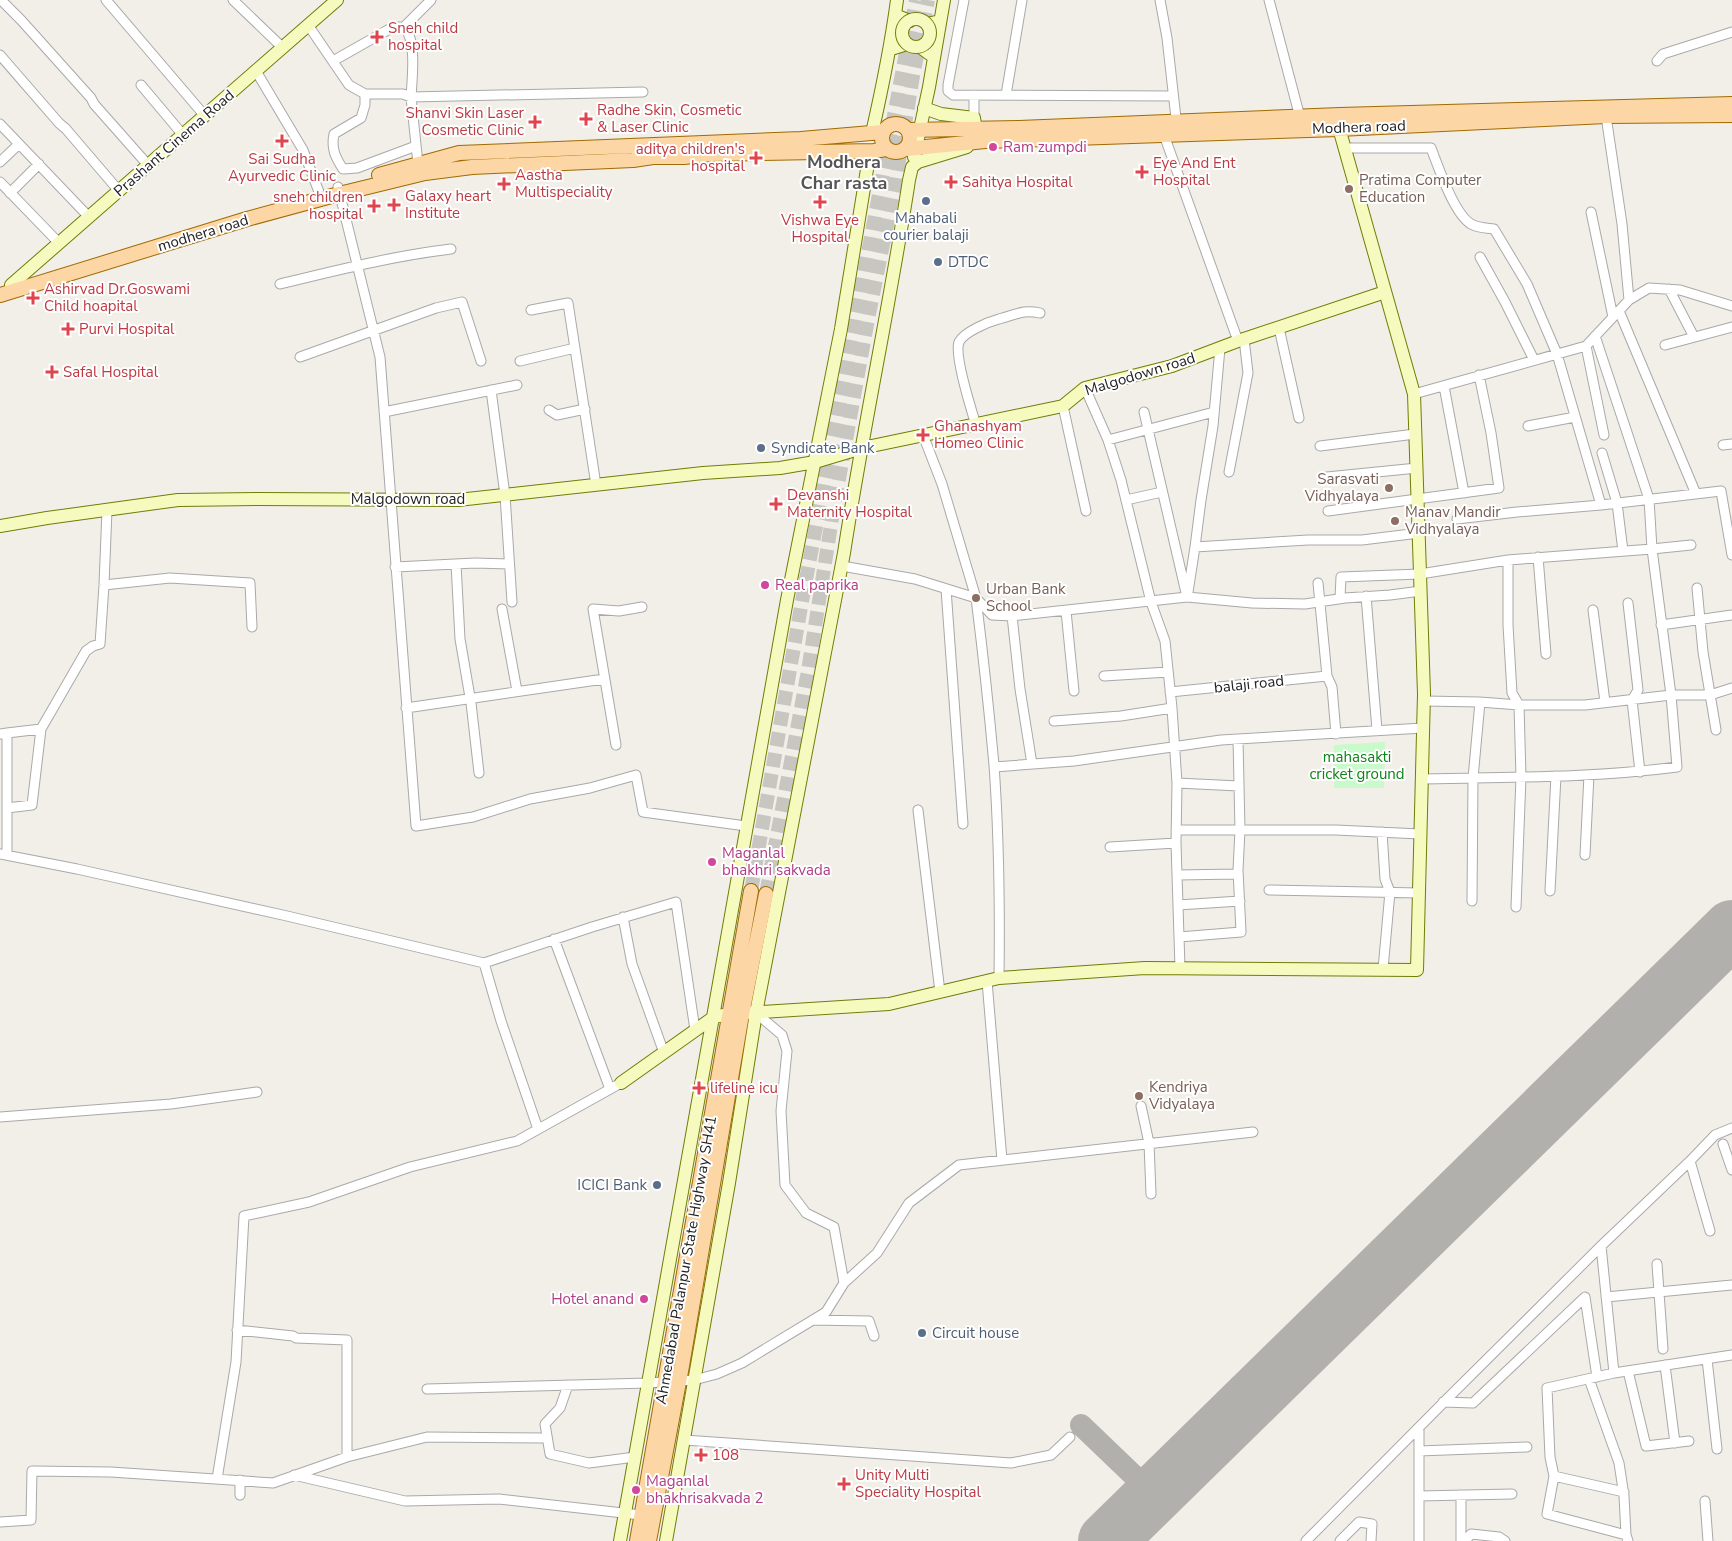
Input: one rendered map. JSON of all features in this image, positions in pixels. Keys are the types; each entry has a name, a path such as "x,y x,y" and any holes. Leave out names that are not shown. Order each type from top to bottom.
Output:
{"main road":[{"path":"1338,122 1732,104"},
{"name":"Modhera road","path":"911,148 985,141 1302,123 1732,115"},
{"path":"6,286 234,215 319,192 339,190 418,164 459,153 711,149 878,132 895,124 900,124 913,131 975,124 1173,131"},
{"path":"878,132 886,149 894,153 911,148 910,140 913,131"},
{"name":"modhera road","path":"0,295 339,190 425,174 472,167 684,157 711,149 870,151 886,149"},
{"name":"Ahmedabad Palanpur State Highway SH41","path":"649,1541 680,1380 742,1014 748,906 751,891"},
{"name":"Ahmedabad Palanpur State Highway SH41","path":"637,1541 664,1382 763,909 771,894"}],"street":[{"path":"1,0 91,98 94,104 148,165"},
{"path":"106,0 205,116"},
{"path":"233,0 283,48"},
{"name":"Prashant Cinema Road","path":"6,286 59,243 337,0"},
{"path":"334,61 393,28 404,27 431,0"},
{"path":"878,132 883,78 891,49 897,0"},
{"path":"913,131 924,108 944,0"},
{"path":"964,0 948,91 953,95 1173,96"},
{"path":"1006,95 1022,0"},
{"path":"1160,0 1167,38 1173,96 1173,131 1241,340 1248,373 1229,472"},
{"path":"1269,0 1302,123"},
{"path":"895,15 910,21 919,20 927,24 940,21"},
{"path":"910,21 903,28 904,41 934,57"},
{"path":"891,49 924,45 930,33 927,24"},
{"path":"308,25 350,85 365,94 403,94 411,97 643,92"},
{"path":"404,27 409,32 411,39 411,97 418,164"},
{"path":"1657,61 1663,54 1732,32"},
{"path":"0,55 119,191"},
{"path":"256,71 303,150 319,192"},
{"path":"141,85 183,135"},
{"path":"365,94 365,105 361,118 334,134 332,144 336,158 343,168 357,168 416,146"},
{"path":"924,108 975,124 974,95"},
{"path":"1606,116 1622,224 1629,300"},
{"path":"216,1479 236,1362 244,1216 309,1202 410,1166 517,1141 622,1083 714,1017 889,1004 993,980 1145,968 1417,970 1424,701 1414,394 1338,122"},
{"path":"0,124 89,217"},
{"path":"912,167 918,162 985,141"},
{"path":"0,162 19,144"},
{"path":"666,1541 729,1183 742,1014 771,894 842,566 912,167 911,148"},
{"path":"1344,148 1431,148 1450,197 1469,223 1479,228 1494,229 1527,284 1557,354 1601,505"},
{"path":"620,1541 790,582 841,329 870,151"},
{"path":"10,193 39,164"},
{"path":"0,182 59,243"},
{"path":"339,190 380,357 416,826 473,817 530,799 590,788 636,775 643,812 746,826"},
{"path":"1591,212 1616,314 1696,494"},
{"path":"280,284 424,252 451,248"},
{"path":"1480,257 1506,302 1534,360"},
{"path":"1414,394 1586,346 1629,300 1649,288 1680,290 1732,306"},
{"path":"1669,289 1694,337"},
{"name":"Malgodown road","path":"0,526 178,500 458,500 703,473 780,468 815,462 862,448 1063,406 1085,388 1172,366 1241,340 1385,292"},
{"path":"300,357 436,308 462,302 481,361"},
{"path":"531,310 568,303 596,485"},
{"path":"976,424 961,369 958,344 961,339 989,322 1027,310 1040,313"},
{"path":"1665,345 1732,327"},
{"path":"1279,328 1299,418"},
{"path":"1422,779 1589,775 1640,772 1677,767 1671,695 1652,549 1649,499 1595,336"},
{"path":"1586,346 1604,435"},
{"path":"520,362 575,348"},
{"path":"1187,597 1214,412 1220,348"},
{"path":"1328,511 1499,488 1491,433 1479,375"},
{"path":"384,412 517,385"},
{"path":"1444,386 1464,493"},
{"path":"1085,388 1108,440 1126,500 1151,602 1164,641 1172,708 1177,783 1176,843 1180,968"},
{"path":"491,390 505,495 512,602"},
{"path":"1063,406 1086,511"},
{"path":"548,410 557,415 585,409"},
{"path":"1144,412 1187,597"},
{"path":"1108,440 1214,412"},
{"path":"1528,426 1575,417"},
{"path":"1320,446 1415,434"},
{"path":"923,436 942,484 976,598 986,678 994,767 1000,910 993,980 1002,1160"},
{"path":"1602,453 1617,503 1623,551"},
{"path":"1328,477 1416,468"},
{"path":"1457,519 1721,491 1732,555"},
{"path":"1126,500 1162,492"},
{"path":"7,808 32,805 41,729 86,652 93,646 100,644 107,510"},
{"path":"1195,547 1308,540 1362,540 1419,532"},
{"path":"1340,598 1341,577 1420,574 1508,560 1691,545"},
{"path":"1538,557 1546,654"},
{"path":"1508,560 1508,625 1512,693 1519,705 1521,777 1516,907"},
{"path":"395,567 476,563 509,564"},
{"path":"456,564 460,639 470,698 479,773"},
{"path":"842,566 915,579 976,598 992,615 1012,616 1187,597 1252,603 1305,604 1340,598 1420,591"},
{"path":"104,585 170,578 250,584 252,627"},
{"path":"1318,584 1328,676 1332,687 1336,734"},
{"path":"1697,588 1716,730"},
{"path":"946,589 963,824"},
{"path":"1366,596 1377,730"},
{"path":"1628,603 1638,690 1632,700 1640,772"},
{"path":"616,745 593,610 619,611 642,607"},
{"path":"502,609 517,692"},
{"path":"1066,610 1074,691"},
{"path":"1593,610 1606,702"},
{"path":"1661,625 1732,615"},
{"path":"1012,616 1020,689 1032,764"},
{"path":"1104,676 1168,672"},
{"name":"balaji road","path":"1170,692 1328,676"},
{"path":"406,708 604,679"},
{"path":"1424,701 1519,705 1585,704 1671,695 1710,695 1732,688"},
{"path":"1472,900 1473,778 1480,702"},
{"path":"1054,721 1121,716 1172,708"},
{"path":"994,767 1074,762 1221,740 1423,728"},
{"path":"41,729 4,734 7,808 4,855 77,869 484,963 623,917 676,902 695,1030"},
{"path":"1179,937 1241,932 1238,874 1240,830 1238,739"},
{"path":"1585,855 1589,775"},
{"path":"1550,891 1556,776"},
{"path":"1177,783 1239,786"},
{"path":"918,810 940,992"},
{"path":"1176,830 1336,830 1420,834"},
{"path":"1382,832 1385,879 1390,892 1383,969"},
{"path":"1110,847 1176,843"},
{"path":"1177,875 1238,874"},
{"path":"1269,890 1419,893"},
{"path":"735,892 748,906"},
{"path":"1178,905 1240,901"},
{"path":"623,917 632,964 664,1053"},
{"path":"554,939 610,1089"},
{"path":"484,963 501,1021 538,1129"},
{"path":"742,1014 782,1035 787,1051 781,1111 785,1185 806,1213 834,1227 844,1283"},
{"path":"0,1117 171,1104 256,1092"},
{"path":"1142,1106 1149,1143 1151,1194"},
{"path":"1306,1541 1600,1246 1715,1135 1732,1128"},
{"path":"428,1389 648,1383 694,1380 717,1374 742,1363 826,1312 844,1283 877,1253 909,1203 959,1164 1253,1132"},
{"path":"1723,1144 1732,1170"},
{"path":"1690,1161 1710,1231"},
{"path":"1600,1246 1614,1373"},
{"path":"1657,1264 1663,1349"},
{"path":"1606,1297 1732,1285"},
{"path":"1443,1402 1473,1404 1585,1297 1593,1378 1619,1463 1624,1492 1627,1538 1547,1514 1554,1476 1550,1457 1547,1388 1593,1378 1614,1373 1732,1355"},
{"path":"813,1320 869,1321 874,1336"},
{"path":"238,1330 293,1336 296,1338 347,1340 347,1457"},
{"path":"1707,1359 1717,1449"},
{"path":"1665,1365 1675,1443"},
{"path":"1628,1371 1646,1446 1689,1441"},
{"path":"568,1385 560,1408 544,1424 550,1454 589,1463 635,1456"},
{"path":"1419,1426 1419,1541"},
{"path":"0,1522 31,1520 32,1472 111,1472 273,1483 347,1457 427,1437 547,1438"},
{"path":"684,1440 1011,1463 1050,1455 1070,1437"},
{"path":"1419,1451 1527,1447"},
{"path":"294,1475 405,1501 499,1499 641,1515"},
{"path":"1554,1476 1624,1492"},
{"path":"240,1480 240,1495"},
{"path":"1419,1496 1512,1494"},
{"path":"1461,1495 1463,1541"},
{"path":"657,1497 673,1498"},
{"path":"1705,1501 1708,1541"},
{"path":"1340,1541 1359,1522 1372,1524 1371,1541"},
{"path":"1463,1541 1471,1534 1499,1537 1505,1541"}],"green space":[{"name":"mahasakti cricket ground","path":"1385,742 1384,788 1334,788 1334,745"}],"taxiway":[{"path":"1081,1425 1154,1495"}],"runway":[{"path":"1107,1541 1732,929"}],"tunnel":[{"path":"751,891 804,590 916,0"},
{"path":"766,894 808,671 833,512 928,0"}],"place":[{"name":"Sneh child hospital","path":"377,37"},
{"name":"Radhe Skin, Cosmetic & Laser Clinic","path":"586,119"},
{"name":"Shanvi Skin Laser Cosmetic Clinic","path":"535,122"},
{"name":"Sai Sudha Ayurvedic Clinic","path":"282,141"},
{"name":"Ram zumpdi","path":"993,147"},
{"name":"aditya children's hospital","path":"756,158"},
{"name":"Eye And Ent Hospital","path":"1142,172"},
{"name":"Sahitya Hospital","path":"951,182"},
{"name":"Aastha Multispeciality","path":"504,184"},
{"name":"Pratima Computer Education","path":"1349,189"},
{"name":"Mahabali courier balaji","path":"926,201"},
{"name":"Vishwa Eye Hospital","path":"820,202"},
{"name":"Galaxy heart Institute","path":"394,205"},
{"name":"sneh children hospital","path":"374,206"},
{"name":"DTDC","path":"938,262"},
{"name":"Ashirvad Dr.Goswami Child hoapital","path":"33,298"},
{"name":"Purvi Hospital","path":"68,329"},
{"name":"Safal Hospital","path":"52,372"},
{"name":"Ghanashyam Homeo Clinic","path":"923,435"},
{"name":"Syndicate Bank","path":"761,448"},
{"name":"Sarasvati Vidhyalaya","path":"1389,488"},
{"name":"Devanshi Maternity Hospital","path":"776,504"},
{"name":"Manav Mandir Vidhyalaya","path":"1395,521"},
{"name":"Real paprika","path":"765,585"},
{"name":"Urban Bank School","path":"976,598"},
{"name":"Maganlal bhakhri sakvada","path":"712,862"},
{"name":"lifeline icu","path":"699,1088"},
{"name":"Kendriya Vidyalaya","path":"1139,1096"},
{"name":"ICICI Bank","path":"657,1185"},
{"name":"Hotel anand","path":"644,1299"},
{"name":"Circuit house","path":"922,1333"},
{"name":"108","path":"701,1455"},
{"name":"Unity Multi Speciality Hospital","path":"844,1484"},
{"name":"Maganlal bhakhrisakvada 2","path":"636,1490"}],"district":[{"name":"Modhera Char rasta","path":"844,172"}]}
